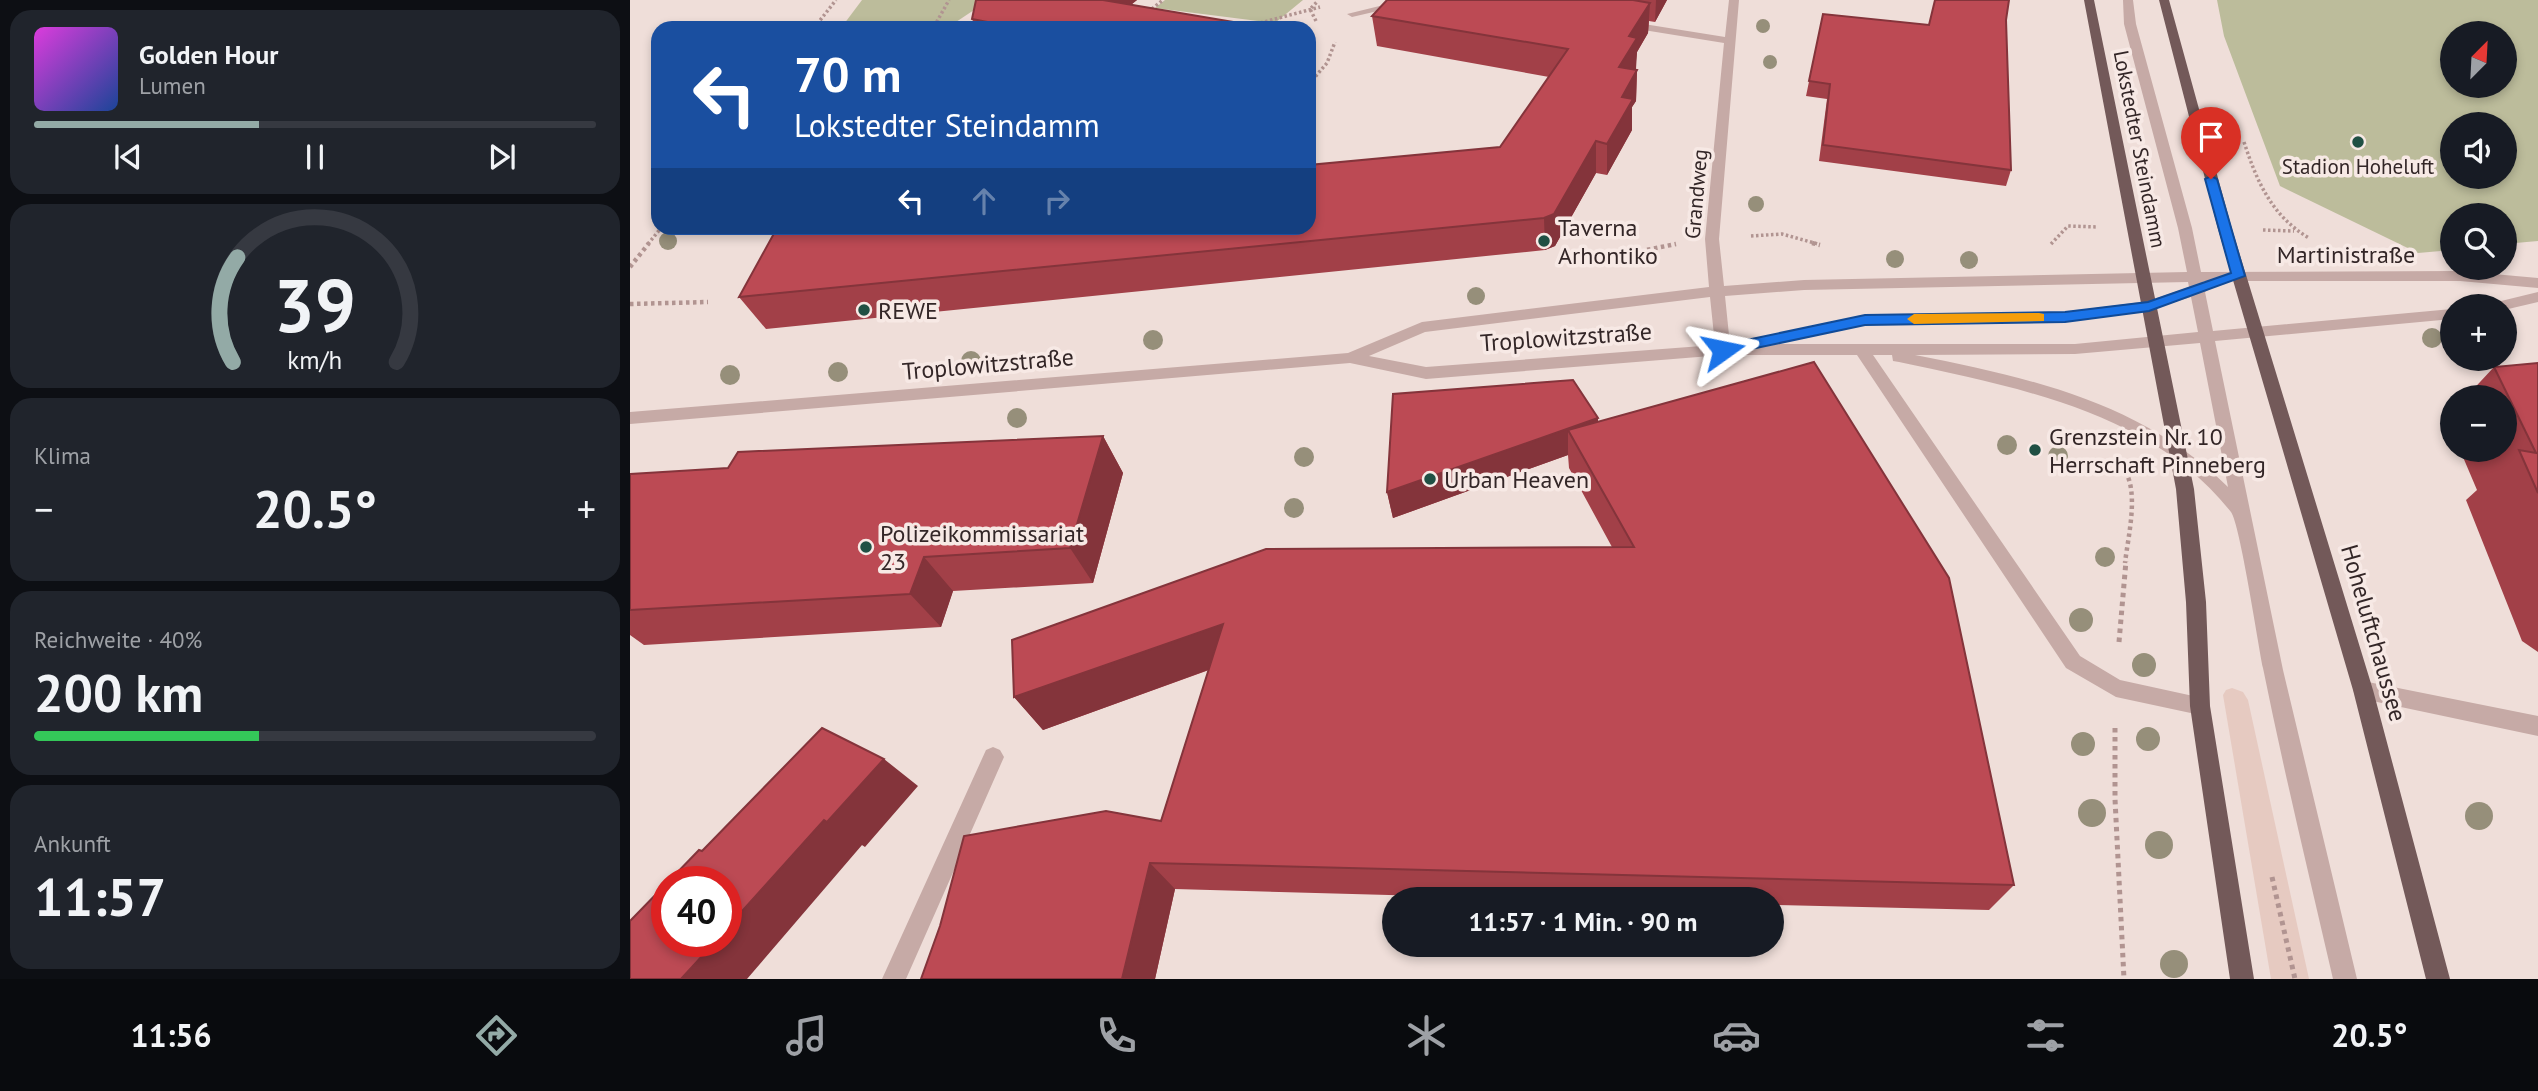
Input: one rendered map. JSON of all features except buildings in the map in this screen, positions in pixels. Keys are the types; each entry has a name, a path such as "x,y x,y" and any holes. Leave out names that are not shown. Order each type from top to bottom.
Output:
{"main road":[{"name":"Lokstedter Steindamm","path":"2089,0 2149,306"},
{"path":"2164,0 2239,276"},
{"name":"Hoheluftchaussee","path":"2239,276 2362,690 2438,979"},
{"path":"2149,306 2178,453 2196,602 2200,706 2242,979"}],"street":[{"path":"1352,14 1420,0"},
{"name":"Grandweg","path":"1723,350 1712,239 1734,0"},
{"path":"2128,0 2130,24 2208,337 2273,670 2345,979"},
{"path":"1608,21 1731,41"},
{"name":"Martinistraße","path":"1723,350 1865,320 2065,317 2149,306 2196,284 2239,276 2460,276 2538,283"},
{"name":"Troplowitzstraße","path":"1350,358 1422,327 1716,291 1874,282 2144,279 2196,284"},
{"path":"2517,302 2538,297"},
{"path":"2208,337 2440,315"},
{"name":"Troplowitzstraße","path":"630,418 1350,358 1426,373 1723,350 2075,349 2208,337"},
{"path":"1861,349 1973,372 2084,405 2161,441 2178,453 2242,512"},
{"path":"1861,349 2073,662 2116,688 2200,706"},
{"path":"2362,690 2538,726"},
{"path":"894,979 993,757"}],"path":[{"path":"820,21 836,0"},
{"path":"937,21 949,0"},
{"path":"1142,17 1163,0"},
{"path":"1268,21 1329,5"},
{"path":"2243,139 2251,163 2278,215 2294,231 2315,240"},
{"path":"2046,249 2068,226 2134,227"},
{"path":"630,267 655,235"},
{"path":"1602,267 1668,244 1712,239"},
{"path":"630,304 708,302"}],"green space":[{"path":"862,0 989,0 958,21 846,21"},
{"path":"1165,0 1303,0 1277,21 1155,8"},
{"name":"Stadion Hoheluft","path":"2217,0 2538,0 2538,241 2517,243 2517,203 2440,203 2440,251 2418,253 2280,186 2224,36"}],"shaded area":[{"path":"2232,688 2243,692 2248,700 2309,979 2271,979 2223,695 2226,690"}],"slow traffic":[{"path":"1914,319 2039,317"}],"place":[{"name":"Stadion Hoheluft","path":"2358,142"},
{"name":"Taverna Arhontiko","path":"1544,241"},
{"name":"REWE","path":"864,310"},
{"name":"Grenzstein Nr. 10 Herrschaft Pinneberg","path":"2035,450"},
{"name":"Urban Heaven","path":"1430,479"},
{"name":"Polizeikommissariat 23","path":"866,547"}],"route":[{"path":"1723,350 1865,320 2065,317 2149,306 2239,276 2211,179"}]}
